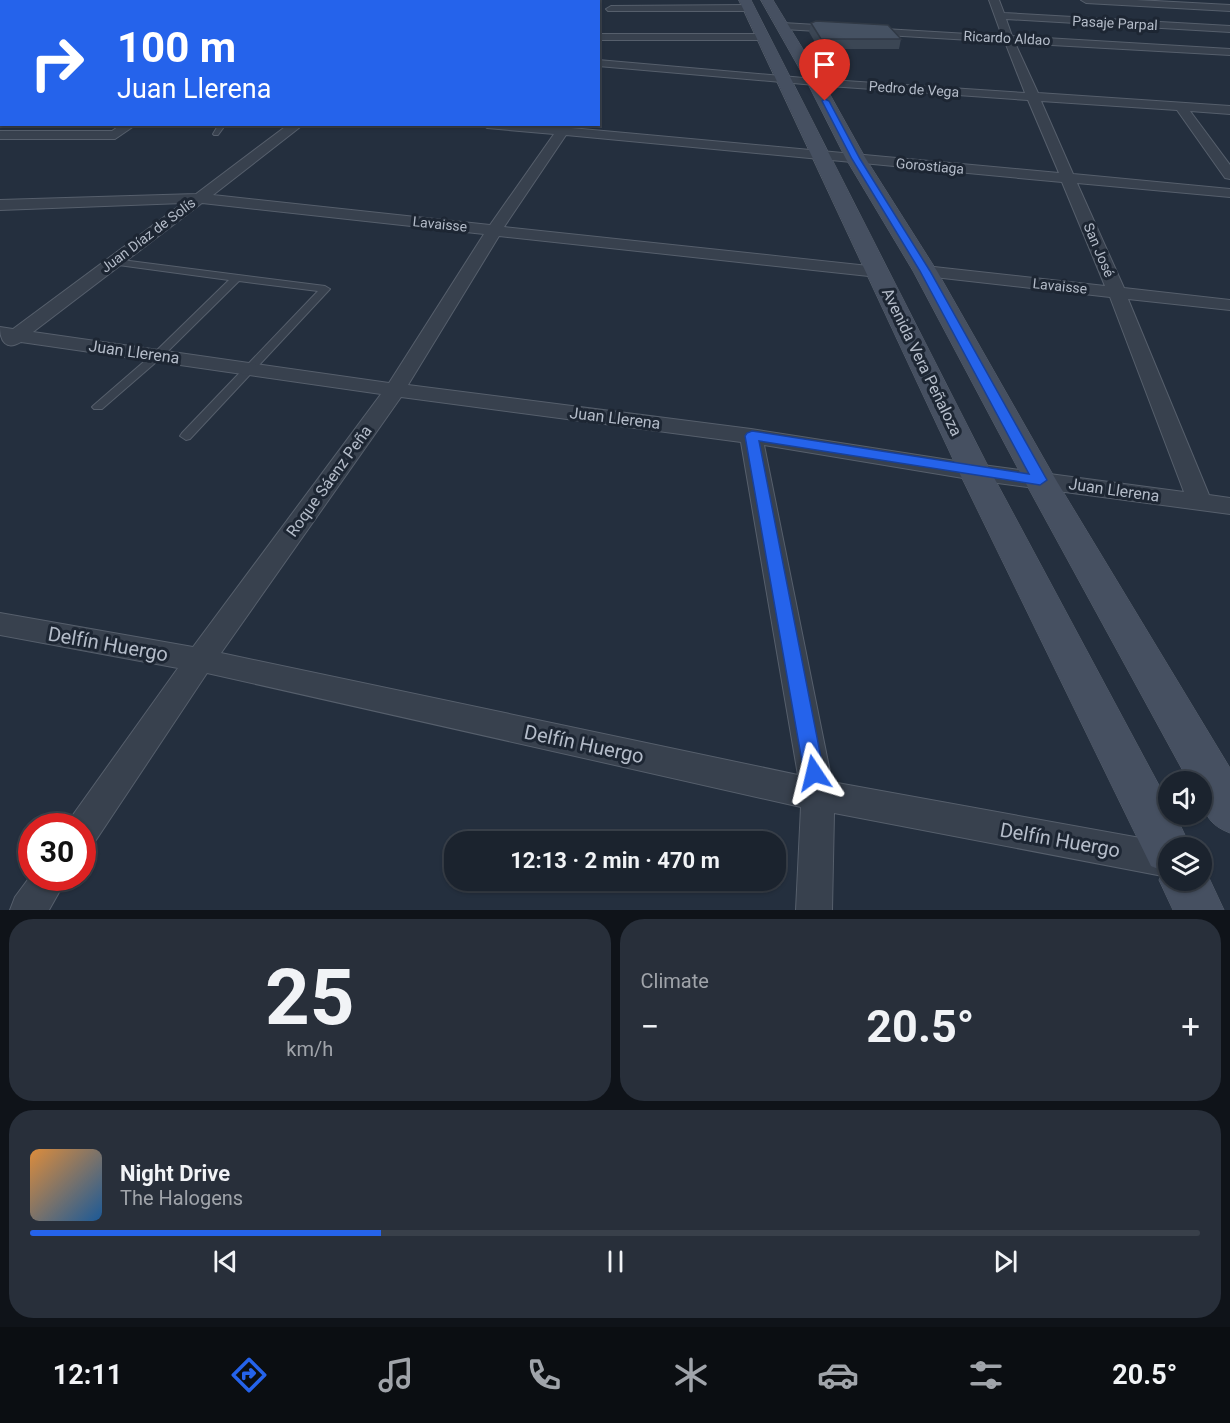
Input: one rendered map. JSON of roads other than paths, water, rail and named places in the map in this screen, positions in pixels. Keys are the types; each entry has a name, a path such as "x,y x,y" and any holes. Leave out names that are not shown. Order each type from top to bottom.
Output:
{"main road":[{"name":"Avenida Vera Peñaloza","path":"753,3 772,31 815,82 856,159 925,271 1040,480 1230,811"},
{"name":"Avenida Vera Peñaloza","path":"772,31 782,78 975,472 1162,837"},
{"path":"1190,891 1199,910"}],"street":[{"name":"San José","path":"994,0 1008,38 1117,293 1200,502"},
{"path":"1086,0 1191,3 1230,8"},
{"path":"606,67 621,41 612,18 753,3"},
{"path":"1191,3 1230,41"},
{"name":"Pasaje Parpal","path":"1001,16 1230,29"},
{"name":"Ricardo Aldao","path":"600,34 612,18 772,31 1008,38 1230,52"},
{"name":"Pedro de Vega","path":"606,67 1230,110"},
{"path":"1181,107 1230,175"},
{"path":"0,135 115,135 128,126"},
{"name":"Juan Díaz de Solís","path":"0,348 9,334 114,262 196,198 295,126"},
{"name":"Gorostiaga","path":"526,126 1230,193"},
{"name":"Roque Sáenz Peña","path":"94,813 200,660 395,390 494,230 565,128"},
{"name":"Lavaisse","path":"0,205 196,198 878,272"},
{"name":"Lavaisse","path":"925,271 1230,305"},
{"name":"Juan Llerena","path":"9,334 395,390 752,436 975,472 1230,506"},
{"path":"752,436 818,795 813,910"},
{"name":"Delfín Huergo","path":"0,624 200,660 818,795 1158,858"},
{"path":"28,910 41,891"}],"lane":[{"path":"216,134 221,126"},
{"path":"114,262 325,289 186,436"},
{"path":"98,407 158,355 236,278"}]}
